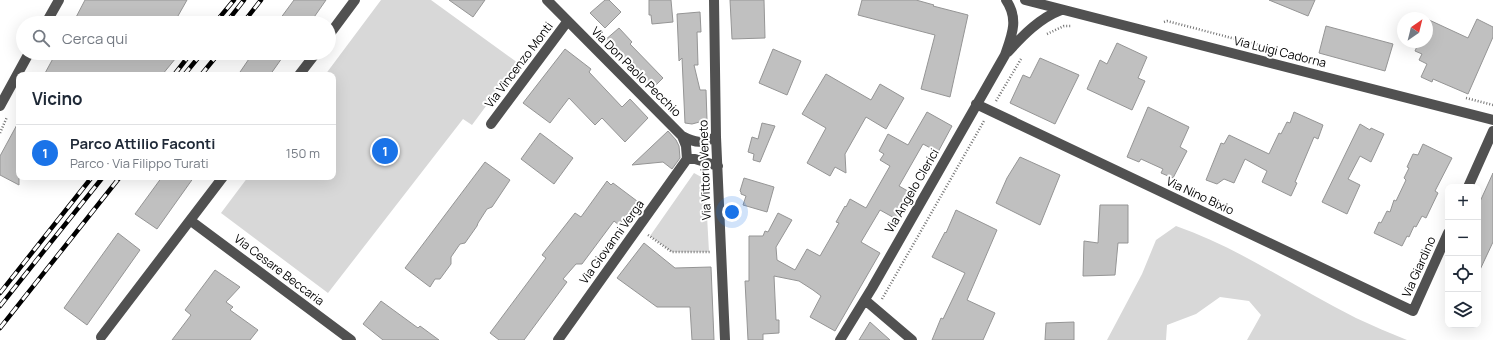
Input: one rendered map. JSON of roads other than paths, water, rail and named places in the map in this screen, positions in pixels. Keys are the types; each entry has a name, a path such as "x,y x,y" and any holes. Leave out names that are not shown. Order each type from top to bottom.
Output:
{"street":[{"path":"50,16 58,0"},
{"path":"336,26 355,0"},
{"name":"Via Don Paolo Pecchio","path":"547,0 567,22 682,136 692,142 698,143 716,137"},
{"name":"Via Vittorio Veneto","path":"714,0 716,137 725,340"},
{"name":"Via Angelo Clerici","path":"840,340 1005,55 1014,24 1013,14 1006,0"},
{"name":"Via Luigi Cadorna","path":"1031,1 1061,10 1493,120"},
{"name":"Via Angelo Clerici","path":"1005,55 1036,25 1048,16 1061,10"},
{"name":"Via Vincenzo Monti","path":"491,124 567,22"},
{"path":"19,72 25,60"},
{"path":"301,72 311,60"},
{"path":"0,106 16,77"},
{"name":"Via Nino Bixio","path":"976,104 1413,311"},
{"path":"1469,184 1493,131"},
{"path":"682,136 686,146 687,159 695,159 718,166"},
{"name":"Via Giovanni Verga","path":"558,340 687,159"},
{"path":"100,337 221,180"},
{"name":"Via Cesare Beccaria","path":"191,220 351,340"},
{"name":"Via Giardino","path":"1413,311 1445,240"},
{"path":"864,300 912,340"}],"railway":[{"path":"221,16 234,0"},
{"path":"231,16 244,0"},
{"path":"248,16 261,0"},
{"path":"176,72 186,60"},
{"path":"186,72 196,60"},
{"path":"203,72 213,60"},
{"path":"0,293 90,180"},
{"path":"0,306 101,180"},
{"path":"0,328 118,180"}],"place":[{"name":"Parco Attilio Faconti","path":"385,151"}]}
